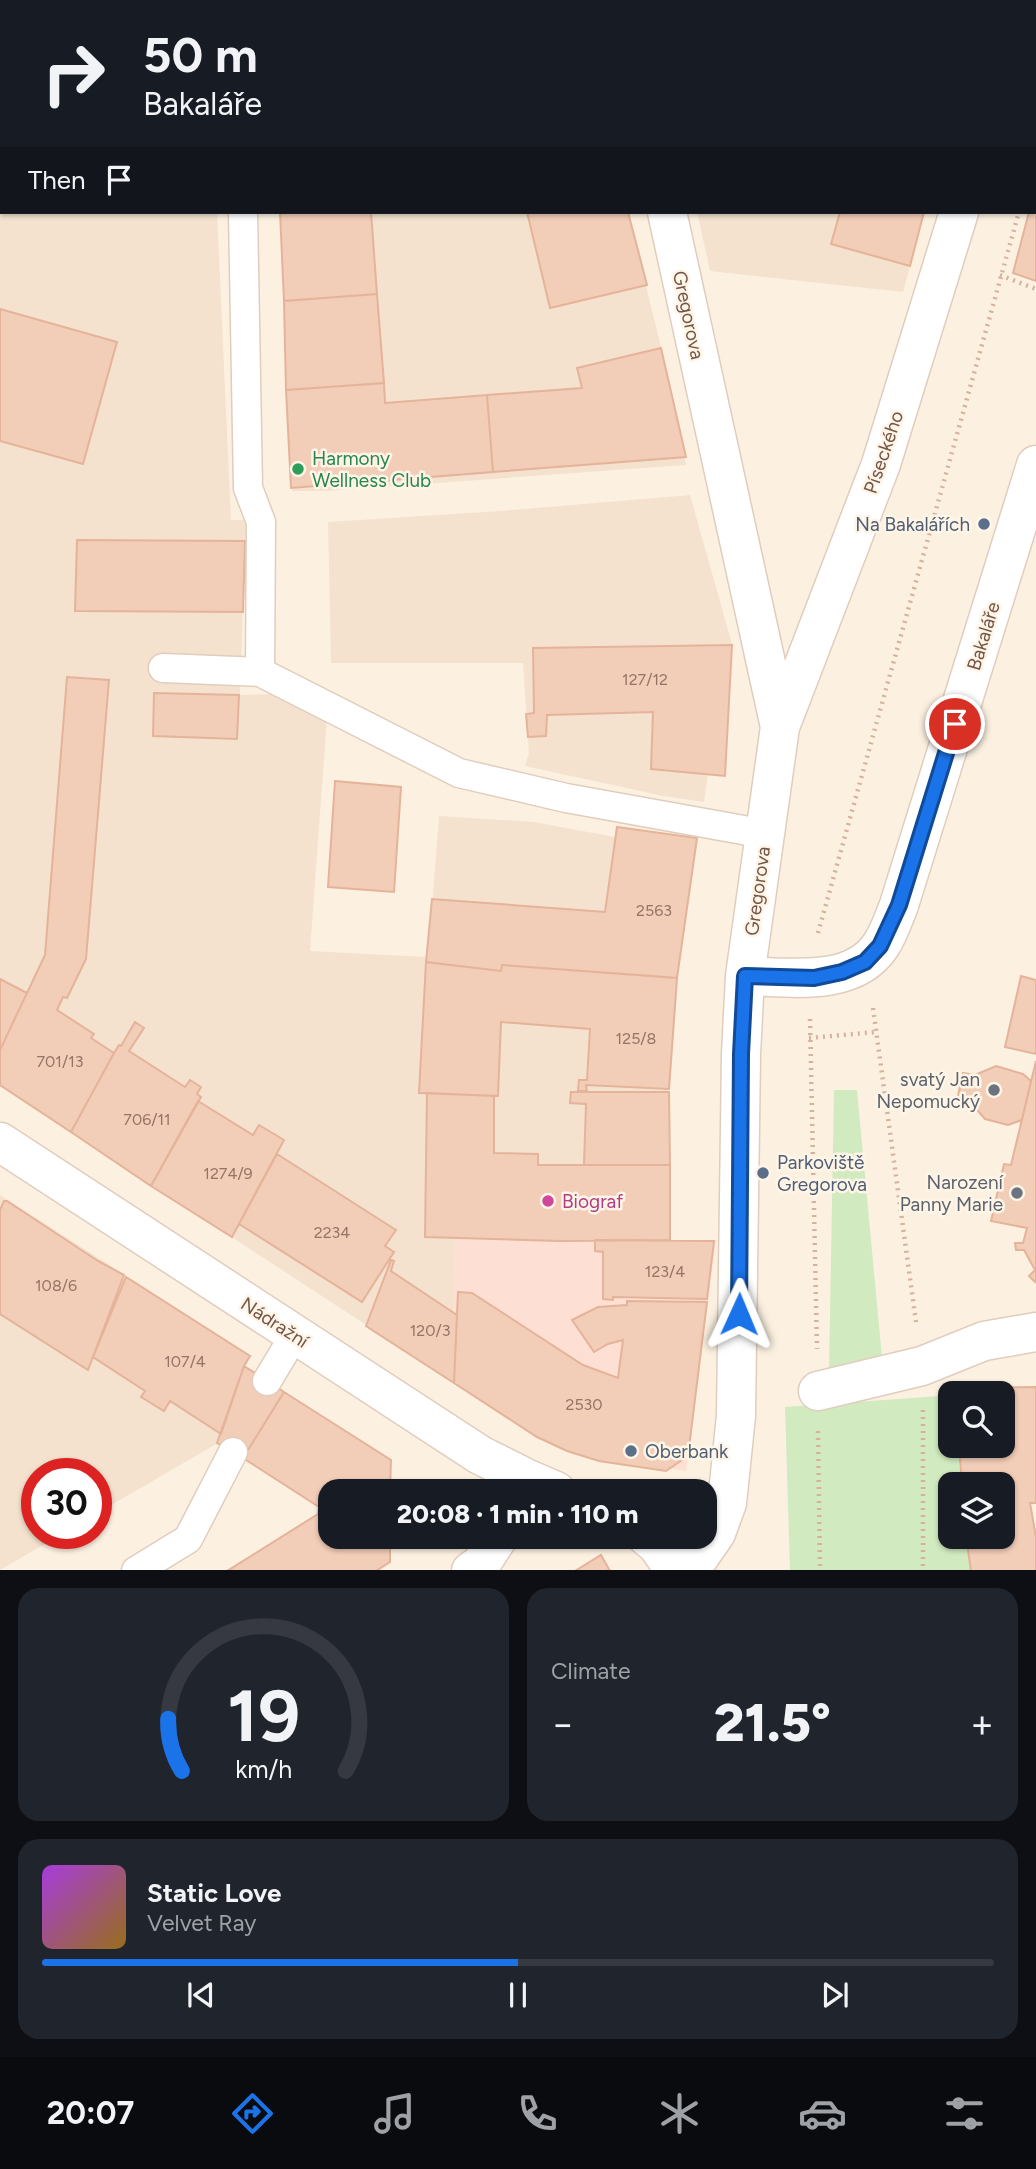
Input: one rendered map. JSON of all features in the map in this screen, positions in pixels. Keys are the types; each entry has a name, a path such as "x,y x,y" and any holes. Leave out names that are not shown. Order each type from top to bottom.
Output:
{"street":[{"name":"Gregorova","path":"667,214 780,727 745,976 741,1054 736,1416 727,1503 716,1533 687,1570"},
{"name":"Píseckého","path":"780,727 881,464 958,214"},
{"name":"Bakaláře","path":"865,962 880,946 899,905 1036,466"},
{"path":"745,976 814,978 842,972 865,962"},
{"name":"Nádražní","path":"0,1142 295,1336 521,1479"},
{"path":"818,1391 922,1366 984,1341 1036,1332"},
{"path":"471,1570 481,1564 491,1549"},
{"path":"660,1549 675,1570"}],"lane":[{"path":"243,214 248,488 261,522 260,672"},
{"path":"163,668 260,672 458,773 566,798 765,834"},
{"path":"267,1381 295,1336"},
{"path":"136,1570 188,1539 233,1452"}],"path":[{"path":"820,1570 809,1038 819,926 1018,214"},
{"path":"1000,275 1036,289"},
{"path":"865,962 922,1366 923,1570"},
{"path":"809,1038 876,1032"}],"shaded area":[{"path":"0,214 217,214 231,520 246,520 240,695 276,694 327,718 310,951 428,957 439,816 534,822 615,837 616,826 698,838 676,978 669,1088 670,1239 455,1239 452,1381 0,1086"},
{"path":"282,214 628,214 686,465 326,491 292,491"},
{"path":"697,214 924,214 903,292 710,271"},
{"path":"690,495 732,644 724,775 708,774 704,802 663,796 525,766 529,753 523,663 331,663 328,522"},
{"path":"0,1195 252,1356 244,1365 218,1443 112,1505 112,1458 21,1458 21,1549 36,1549 0,1570"},
{"path":"455,1239 716,1240 686,1471 594,1457 452,1381"}],"green space":[{"path":"834,1090 857,1090 882,1358 829,1371"},
{"path":"938,1396 938,1458 960,1458 961,1472 938,1472 938,1549 968,1549 971,1570 790,1570 785,1407"}],"building":[{"path":"280,214 371,214 377,294 284,301"},
{"path":"527,214 629,214 647,285 550,308"},
{"path":"839,214 923,214 910,266 831,244"},
{"path":"1028,214 1036,214 1036,281 1013,273"},
{"path":"377,294 384,383 286,390 284,301"},
{"path":"0,309 117,342 83,464 0,441"},
{"path":"661,348 686,457 493,472 487,395 582,388 577,368"},
{"path":"384,383 385,403 487,395 493,472 291,488 286,390"},
{"path":"77,540 245,541 243,612 75,611"},
{"path":"732,645 725,776 651,769 653,712 547,715 546,736 528,737 526,714 534,713 533,648"},
{"path":"67,677 109,680 86,959 67,998 63,997 57,1010 94,1034 91,1038 114,1053 71,1132 0,1085 0,1050 45,955"},
{"path":"154,693 239,695 237,739 153,736"},
{"path":"335,781 401,787 394,892 328,887"},
{"path":"617,827 697,838 677,978 502,965 501,971 426,962 432,899 605,912"},
{"path":"426,962 501,971 502,965 677,978 669,1089 586,1085 587,1091 578,1091 579,1080 587,1080 590,1029 501,1022 498,1096 419,1093"},
{"path":"1021,976 1036,980 1036,1054 1005,1047"},
{"path":"0,979 27,993 0,1050"},
{"path":"135,1022 144,1028 129,1051 185,1087 190,1080 201,1087 197,1094 201,1097 151,1186 71,1132 114,1053"},
{"name":"Narození Panny Marie","path":"1036,1061 1035,1282 1029,1276 1035,1270 1024,1250 1016,1250 1015,1243 1023,1243 1027,1228 991,1221 1004,1164 1011,1165"},
{"name":"svatý Jan Nepomucký","path":"996,1066 1023,1074 1031,1081 1022,1120 1008,1125 985,1119 971,1103 957,1100 963,1073 975,1075"},
{"path":"571,1092 669,1092 670,1165 584,1165 586,1104 570,1103"},
{"name":"Biograf","path":"427,1093 494,1096 494,1153 538,1154 538,1165 670,1165 670,1240 559,1241 425,1237"},
{"path":"198,1101 253,1135 259,1125 284,1140 232,1237 151,1186"},
{"path":"277,1154 396,1230 385,1246 394,1252 362,1302 239,1224"},
{"path":"4,1201 124,1275 88,1370 0,1314 0,1210"},
{"path":"595,1240 714,1241 707,1299 603,1299 603,1252 595,1251"},
{"path":"391,1260 394,1261 391,1271 457,1315 454,1383 366,1326"},
{"path":"126,1277 250,1356 244,1366 221,1434 170,1401 164,1411 141,1397 145,1391 93,1357"},
{"path":"458,1292 472,1293 583,1365 618,1378 623,1340 594,1352 572,1320 598,1307 627,1305 627,1301 707,1302 688,1456 666,1471 599,1461 567,1451 537,1437 454,1383"},
{"path":"244,1366 284,1392 243,1458 217,1443"},
{"path":"1015,1387 1036,1387 1036,1503 1030,1503 1036,1537 1036,1570 971,1570 968,1549 1015,1549 1015,1472 961,1472 960,1458 1015,1458"},
{"path":"284,1392 391,1460 390,1479 318,1479 318,1506 243,1458"},
{"path":"318,1514 318,1549 390,1549 390,1562 378,1570 229,1570"},
{"path":"601,1555 609,1570 577,1570"}],"place":[{"name":"Harmony Wellness Club","path":"298,469"},
{"name":"Na Bakalářích","path":"984,524"},
{"name":"svatý Jan Nepomucký","path":"994,1090"},
{"name":"Parkoviště Gregorova","path":"763,1173"},
{"name":"Narození Panny Marie","path":"1017,1193"},
{"name":"Biograf","path":"548,1201"},
{"name":"Oberbank","path":"631,1451"}],"route":[{"path":"739,1314 741,1054 745,976 814,978 842,972 865,962 880,946 899,905 955,724"}]}
